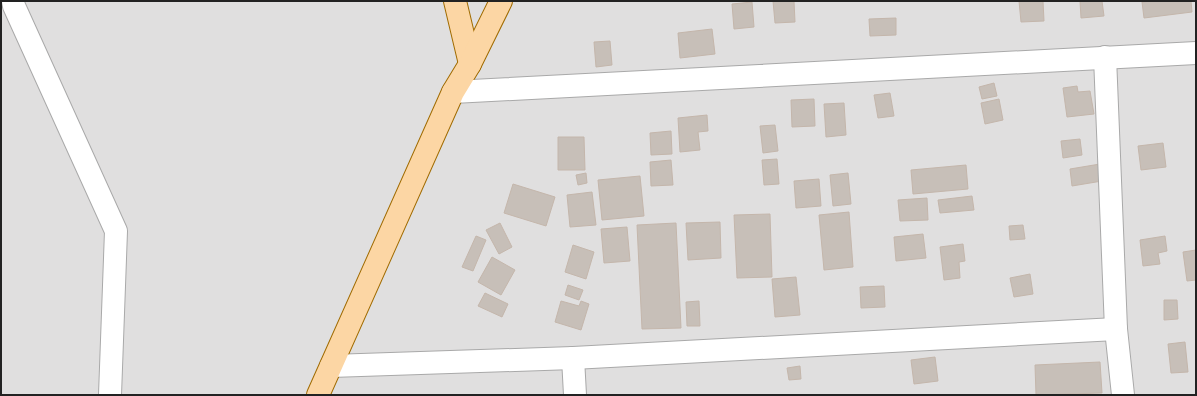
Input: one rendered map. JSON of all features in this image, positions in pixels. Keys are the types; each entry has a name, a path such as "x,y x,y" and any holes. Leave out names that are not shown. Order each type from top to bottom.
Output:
{"main road":[{"path":"455,1 470,64"},
{"path":"318,395 453,92 470,64 501,1"}],"street":[{"path":"13,1 116,232 110,395"},
{"path":"453,92 1196,53"},
{"path":"1105,57 1116,328 1123,395"},
{"path":"331,366 573,358 1116,328"},
{"path":"573,358 575,395"}],"shaded area":[{"path":"1,1 1196,1 1196,395 1,395"}],"building":[{"path":"773,1 794,1 795,22 775,23"},
{"path":"1019,1 1043,1 1044,21 1021,22"},
{"path":"1080,1 1102,1 1104,16 1081,18"},
{"path":"1191,1 1192,12 1144,18 1142,2"},
{"path":"752,2 754,27 734,29 732,4"},
{"path":"896,18 896,35 870,36 869,19"},
{"path":"712,29 715,54 680,58 678,33"},
{"path":"610,41 612,65 596,67 594,42"},
{"path":"994,83 997,96 982,99 979,87"},
{"path":"1077,86 1078,92 1090,91 1094,114 1067,117 1063,88"},
{"path":"890,93 894,116 878,118 874,95"},
{"path":"814,99 815,126 792,127 791,100"},
{"path":"999,99 1003,120 985,124 981,103"},
{"path":"844,103 846,135 826,137 824,104"},
{"path":"707,115 708,131 698,132 700,150 680,152 678,118"},
{"path":"775,125 778,151 763,153 760,126"},
{"path":"671,131 672,154 651,155 650,133"},
{"path":"558,137 584,137 585,170 558,170"},
{"path":"1080,139 1082,155 1063,158 1061,141"},
{"path":"1163,143 1166,167 1141,170 1138,146"},
{"path":"777,159 779,184 764,185 762,160"},
{"path":"671,160 673,185 651,186 650,162"},
{"path":"1100,164 1102,181 1072,186 1070,169"},
{"path":"966,165 968,189 913,194 911,170"},
{"path":"586,173 587,183 578,185 576,175"},
{"path":"848,173 851,204 833,206 830,175"},
{"path":"640,176 644,216 602,220 598,180"},
{"path":"819,179 821,206 796,208 794,181"},
{"path":"513,184 555,197 546,226 504,213"},
{"path":"592,192 596,225 570,227 567,195"},
{"path":"972,196 974,210 940,213 938,200"},
{"path":"927,198 928,220 900,221 898,200"},
{"path":"849,212 853,267 824,270 819,215"},
{"path":"770,214 772,277 737,278 734,215"},
{"path":"720,222 721,258 688,260 686,223"},
{"path":"500,223 512,247 499,254 486,230"},
{"path":"676,223 681,328 642,329 637,225"},
{"path":"1023,225 1025,239 1010,240 1009,226"},
{"path":"627,227 630,261 604,263 601,229"},
{"path":"923,234 926,258 896,261 894,237"},
{"path":"476,236 486,240 473,271 462,267"},
{"path":"1165,236 1167,251 1158,253 1160,264 1143,266 1140,240"},
{"path":"963,244 965,261 959,262 960,278 944,280 940,247"},
{"path":"573,245 594,252 586,279 565,272"},
{"path":"1196,250 1196,280 1187,281 1183,252"},
{"path":"492,257 515,270 501,295 478,282"},
{"path":"1030,274 1033,294 1014,297 1010,278"},
{"path":"796,277 800,315 775,317 772,279"},
{"path":"568,285 583,290 579,300 565,295"},
{"path":"884,286 885,307 861,308 860,287"},
{"path":"485,293 508,304 502,317 478,306"},
{"path":"1164,300 1177,300 1178,319 1164,320"},
{"path":"561,301 579,306 581,301 589,304 581,330 555,322"},
{"path":"699,301 700,326 687,326 686,302"},
{"path":"1185,342 1188,372 1171,373 1168,344"},
{"path":"935,357 938,381 914,384 911,360"},
{"path":"1100,362 1102,393 1036,395 1035,365"},
{"path":"800,366 801,379 789,380 787,368"}]}
